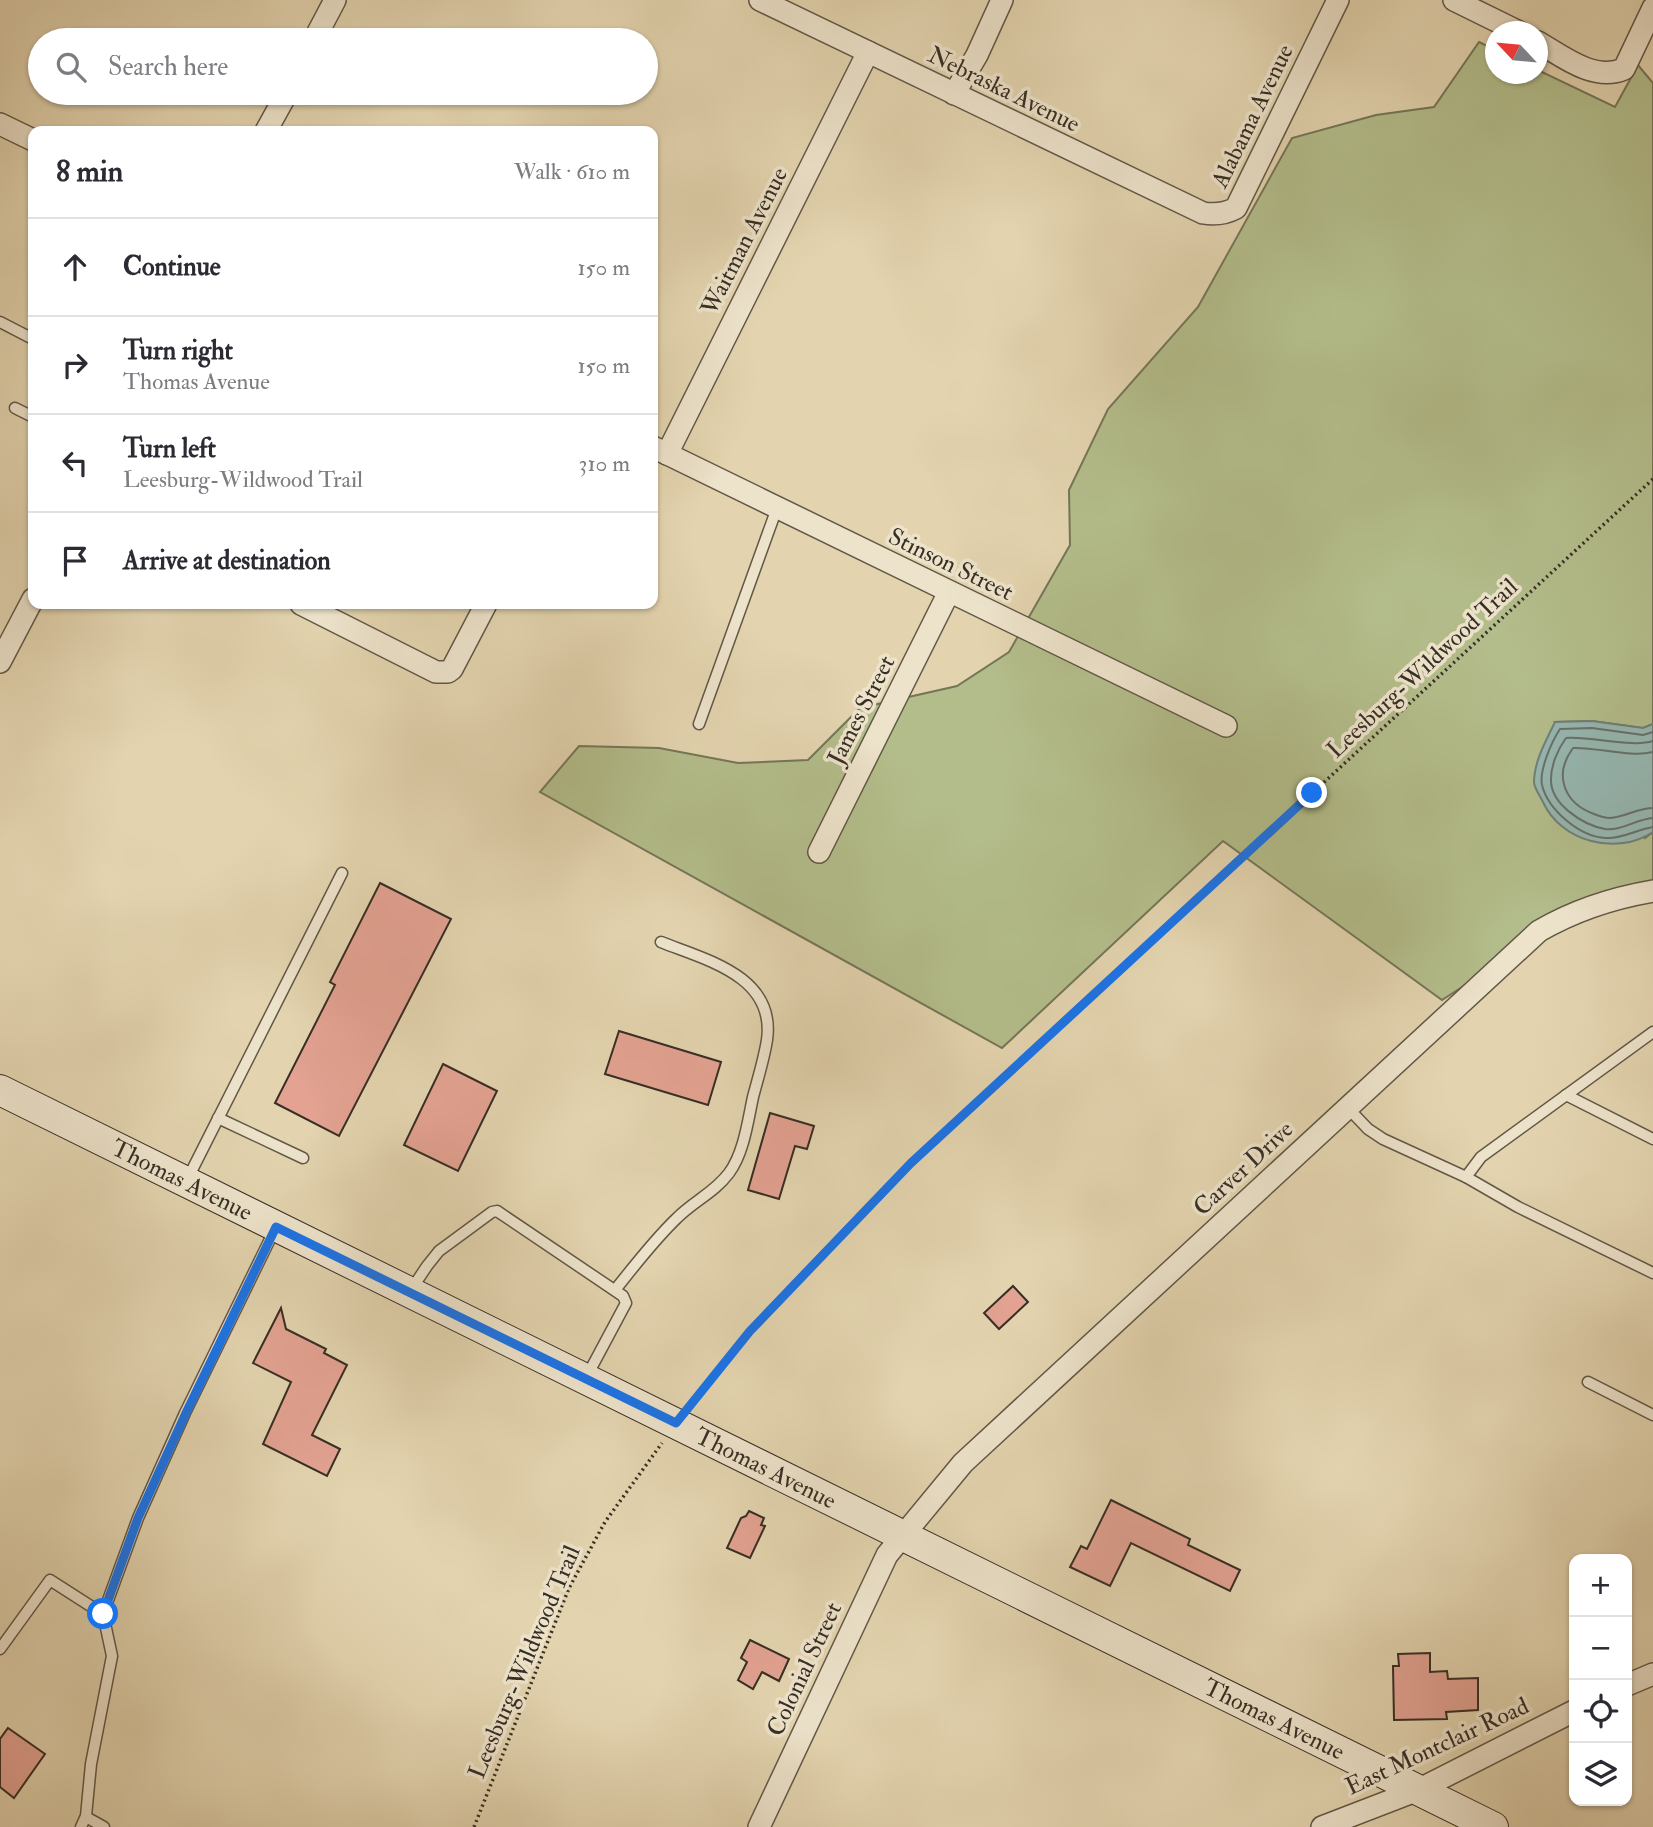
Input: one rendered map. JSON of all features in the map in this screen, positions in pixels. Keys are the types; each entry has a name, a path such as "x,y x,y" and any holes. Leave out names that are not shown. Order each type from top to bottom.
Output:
{"street":[{"path":"320,28 335,0"},
{"name":"Nebraska Avenue","path":"760,0 1203,213 1227,212"},
{"path":"954,93 977,55 1002,0"},
{"name":"Alabama Avenue","path":"1227,212 1236,208 1338,0"},
{"path":"1454,0 1497,21"},
{"path":"1548,48 1586,69 1599,72 1620,71 1653,8"},
{"name":"Waitman Avenue","path":"660,450 868,52"},
{"path":"269,126 280,105"},
{"path":"0,124 28,138"},
{"name":"Stinson Street","path":"660,450 1226,726"},
{"name":"James Street","path":"819,852 949,592"},
{"path":"0,662 28,608"},
{"path":"311,609 436,672 448,672 460,657 484,609"},
{"name":"Carver Drive","path":"902,1536 963,1463 1539,932 1594,904 1653,891"},
{"name":"Thomas Avenue","path":"0,1090 1493,1827"},
{"name":"Colonial Street","path":"760,1827 887,1555 902,1536"},
{"path":"1632,1683 1653,1674"},
{"name":"East Montclair Road","path":"1321,1827 1418,1790 1569,1714"}],"lane":[{"path":"0,322 28,336"},
{"path":"15,408 28,414"},
{"path":"699,724 777,508"},
{"path":"186,1182 342,873"},
{"path":"615,1290 648,1247 679,1216 713,1191 732,1170 743,1140 767,1038 764,1007 749,983 722,966 661,942"},
{"path":"1466,1177 1481,1157 1653,1032"},
{"path":"1566,1095 1653,1139"},
{"path":"1347,1107 1368,1129 1383,1139 1466,1177 1653,1273"},
{"path":"218,1118 303,1158"},
{"path":"410,1293 439,1251 497,1211 623,1296 626,1303 585,1379"},
{"path":"104,1827 83,1822 91,1764 112,1656 103,1614 144,1506 191,1401 276,1227"},
{"path":"1588,1382 1653,1415"},
{"path":"0,1649 50,1580 103,1614"}],"path":[{"name":"Leesburg-Wildwood Trail","path":"474,1827 569,1588 606,1522 676,1423 750,1331 911,1163 1653,479"}],"green space":[{"path":"1479,42 1485,45 1485,84 1548,84 1548,75 1615,107 1638,65 1653,83 1653,724 1643,728 1592,721 1555,722 1645,838 1653,832 1653,900 1567,919 1442,1000 1223,841 1002,1048 540,792 579,746 659,748 738,763 808,760 860,708 957,686 1009,652 1070,545 1069,490 1108,409 1198,307 1292,138 1376,115 1434,107"}],"water":[{"path":"1592,721 1643,728 1653,724 1653,832 1639,839 1607,844 1576,835 1551,816 1535,788 1538,759 1555,722"}],"building":[{"path":"380,883 451,919 339,1136 275,1103 335,985 330,982"},
{"path":"619,1031 721,1062 708,1105 605,1074"},
{"path":"443,1064 497,1091 458,1171 404,1145"},
{"path":"770,1113 814,1126 807,1149 795,1146 779,1199 748,1190"},
{"path":"1013,1286 1028,1302 999,1329 984,1313"},
{"path":"281,1308 286,1329 326,1349 324,1353 347,1365 312,1435 340,1449 327,1476 263,1444 291,1382 253,1363"},
{"path":"1111,1500 1190,1539 1188,1545 1240,1570 1230,1591 1131,1543 1110,1586 1070,1567 1081,1546 1087,1549"},
{"path":"749,1511 764,1518 761,1525 765,1526 750,1558 727,1548 741,1518"},
{"path":"750,1640 789,1659 779,1681 762,1672 753,1689 738,1680 747,1662 741,1658"},
{"path":"1430,1653 1430,1672 1447,1671 1448,1679 1478,1678 1478,1710 1446,1712 1447,1719 1394,1720 1393,1666 1399,1666 1398,1654"},
{"path":"8,1728 45,1754 14,1798 0,1787 0,1739"}],"route":[{"path":"103,1614 138,1518 213,1354 276,1227 676,1423 750,1331 911,1163 1312,793"}]}
